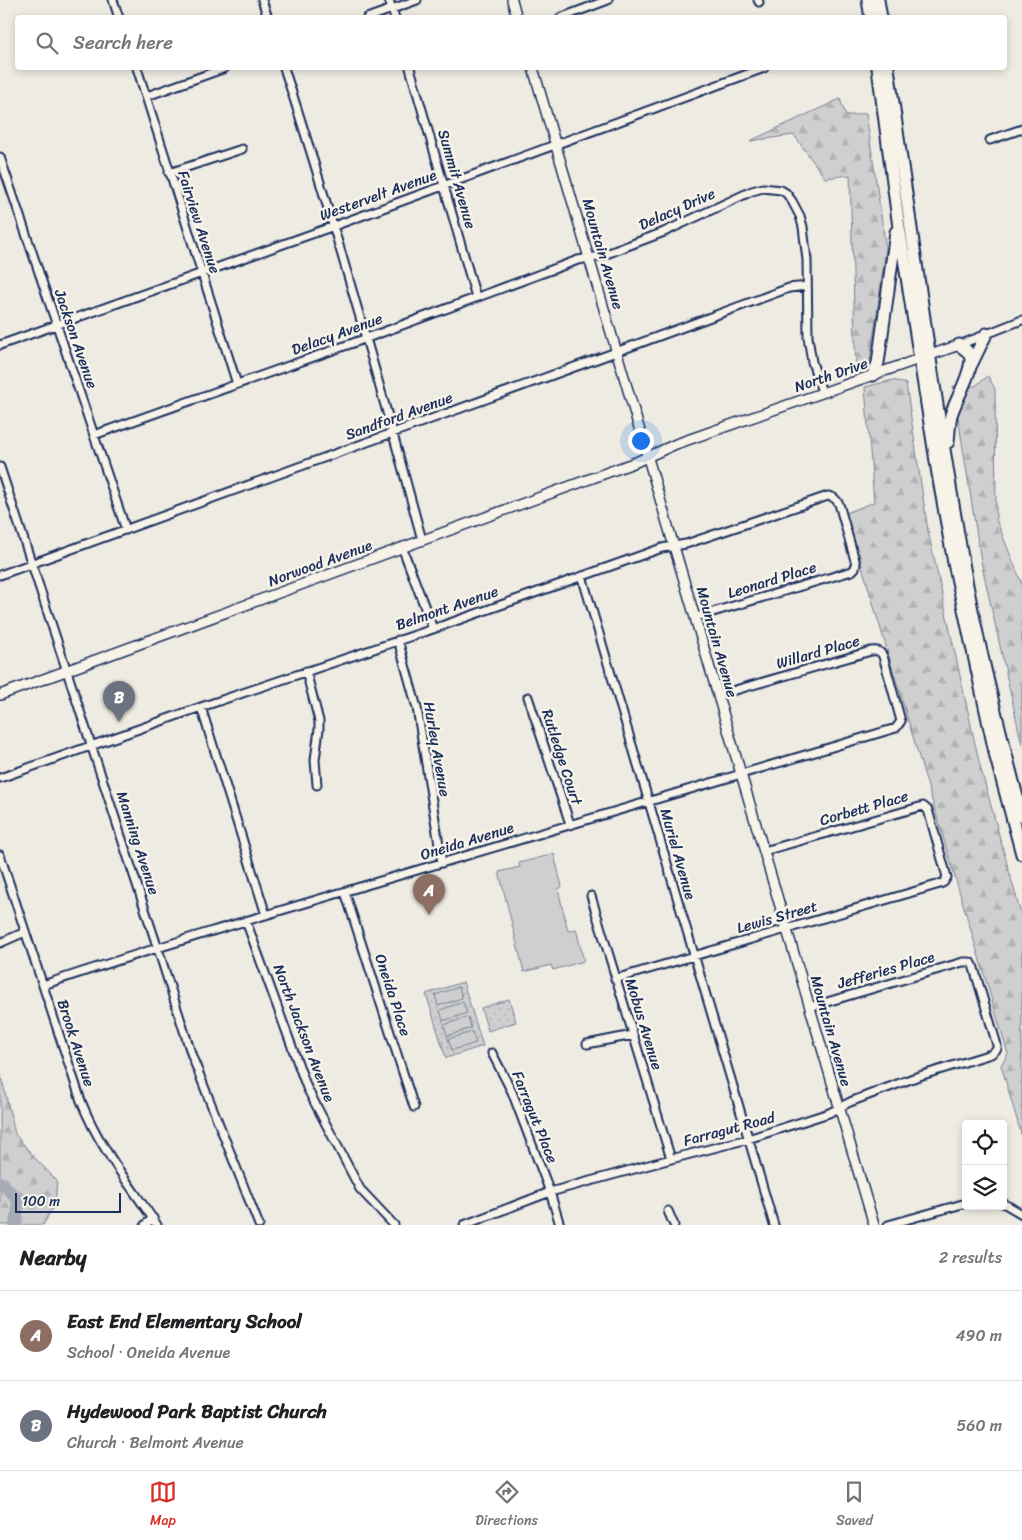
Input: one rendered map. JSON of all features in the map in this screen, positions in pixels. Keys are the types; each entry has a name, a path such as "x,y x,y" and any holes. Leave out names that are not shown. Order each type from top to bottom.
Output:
{"highway":[{"path":"868,0 870,15"},
{"path":"878,0 880,15"},
{"path":"878,70 898,220 946,461 968,587 1001,738 1022,816"},
{"path":"888,70 925,358 954,563 996,757 1022,854"},
{"path":"873,376 878,363 898,220"},
{"path":"946,461 951,414 970,366 986,334"},
{"path":"959,345 968,351 971,357 970,366"}],"street":[{"path":"113,0 118,15"},
{"path":"262,0 267,15"},
{"path":"389,0 394,15"},
{"path":"375,15 417,0"},
{"path":"512,0 516,15"},
{"path":"568,15 608,0"},
{"name":"Fairview Avenue","path":"138,70 236,384"},
{"path":"147,96 219,70"},
{"path":"285,70 367,338 422,540"},
{"name":"Summit Avenue","path":"411,70 476,297"},
{"name":"Mountain Avenue","path":"534,70 874,1225"},
{"name":"Westervelt Avenue","path":"0,345 334,226 758,70"},
{"path":"990,140 1022,129"},
{"path":"169,173 242,149"},
{"name":"Jackson Avenue","path":"0,157 126,530"},
{"name":"Delacy Drive","path":"590,258 601,256 664,232 740,195 763,188 775,188 786,193 800,216 806,244 807,286"},
{"name":"Delacy Avenue","path":"94,435 367,338 578,260 590,258"},
{"path":"807,286 808,337 810,351 822,392"},
{"name":"Sandford Avenue","path":"0,575 789,288 807,286"},
{"name":"North Drive","path":"648,456 822,392 925,358 1022,320"},
{"name":"Norwood Avenue","path":"0,695 648,456"},
{"name":"Manning Avenue","path":"0,467 192,1056 259,1225"},
{"name":"Belmont Avenue","path":"0,778 662,548 686,544 828,496 834,497 839,504 856,564 855,568"},
{"path":"402,547 433,629"},
{"name":"Leonard Place","path":"696,618 852,571 855,568"},
{"name":"Muriel Avenue","path":"582,576 774,1225"},
{"name":"Hurley Avenue","path":"398,640 416,708 442,863"},
{"name":"Willard Place","path":"718,695 871,650 877,650 883,656 900,716 901,721 899,725"},
{"path":"306,671 319,721 315,760 317,785"},
{"name":"Rutledge Court","path":"528,698 570,824"},
{"path":"201,707 266,915"},
{"name":"Oneida Avenue","path":"43,984 125,957 158,949 266,915 896,728 899,725"},
{"name":"Corbett Place","path":"764,851 923,806 928,810 947,874 946,880"},
{"name":"Brook Avenue","path":"0,855 80,1102 89,1121 123,1178 155,1222"},
{"name":"Lewis Street","path":"616,979 940,884 946,880"},
{"name":"Oneida Place","path":"346,892 414,1107"},
{"name":"Mobus Avenue","path":"591,896 671,1158"},
{"name":"North Jackson Avenue","path":"246,921 307,1088 360,1188 394,1225"},
{"path":"0,943 24,932"},
{"name":"Jefferies Place","path":"810,1007 962,962 970,962 976,974 997,1049"},
{"path":"587,1044 633,1035"},
{"name":"Farragut Road","path":"464,1225 550,1192 671,1158 748,1139 829,1113 916,1077 991,1054 997,1049"},
{"name":"Farragut Place","path":"492,1053 512,1092 550,1192 560,1225"},
{"path":"888,1225 962,1203"},
{"path":"1007,1205 1022,1214"},
{"path":"668,1211 674,1225"},
{"path":"145,1225 155,1222"}],"green space":[{"path":"840,99 846,116 866,113 886,249 869,367 856,372 850,175 825,178 794,135 750,141"},
{"path":"988,376 995,389 996,519 1022,584 1022,745 981,561 953,386 975,386"},
{"path":"893,380 906,384 928,531 980,766 1022,918 1022,1137 1001,1065 1008,1054 846,513 874,502 865,387"},
{"path":"554,854 562,887 558,889 568,931 576,929 584,961 553,970 551,965 524,972 499,872 520,867 519,863"},
{"path":"463,982 483,1046 446,1058 426,994"},
{"path":"459,987 462,998 438,1006 435,995"},
{"path":"509,999 516,1022 488,1031 481,1008"},
{"path":"463,1002 467,1013 443,1021 440,1010"},
{"path":"468,1017 471,1028 447,1036 444,1025"},
{"path":"472,1032 476,1043 452,1050 448,1039"},
{"path":"0,1071 15,1134 57,1181 55,1204 43,1225 1,1225"}],"waterway":[{"path":"0,1182 17,1200 18,1210 15,1225"}],"place":[{"name":"Hydewood Park Baptist Church","path":"119,722"},
{"name":"East End Elementary School","path":"429,915"}]}
